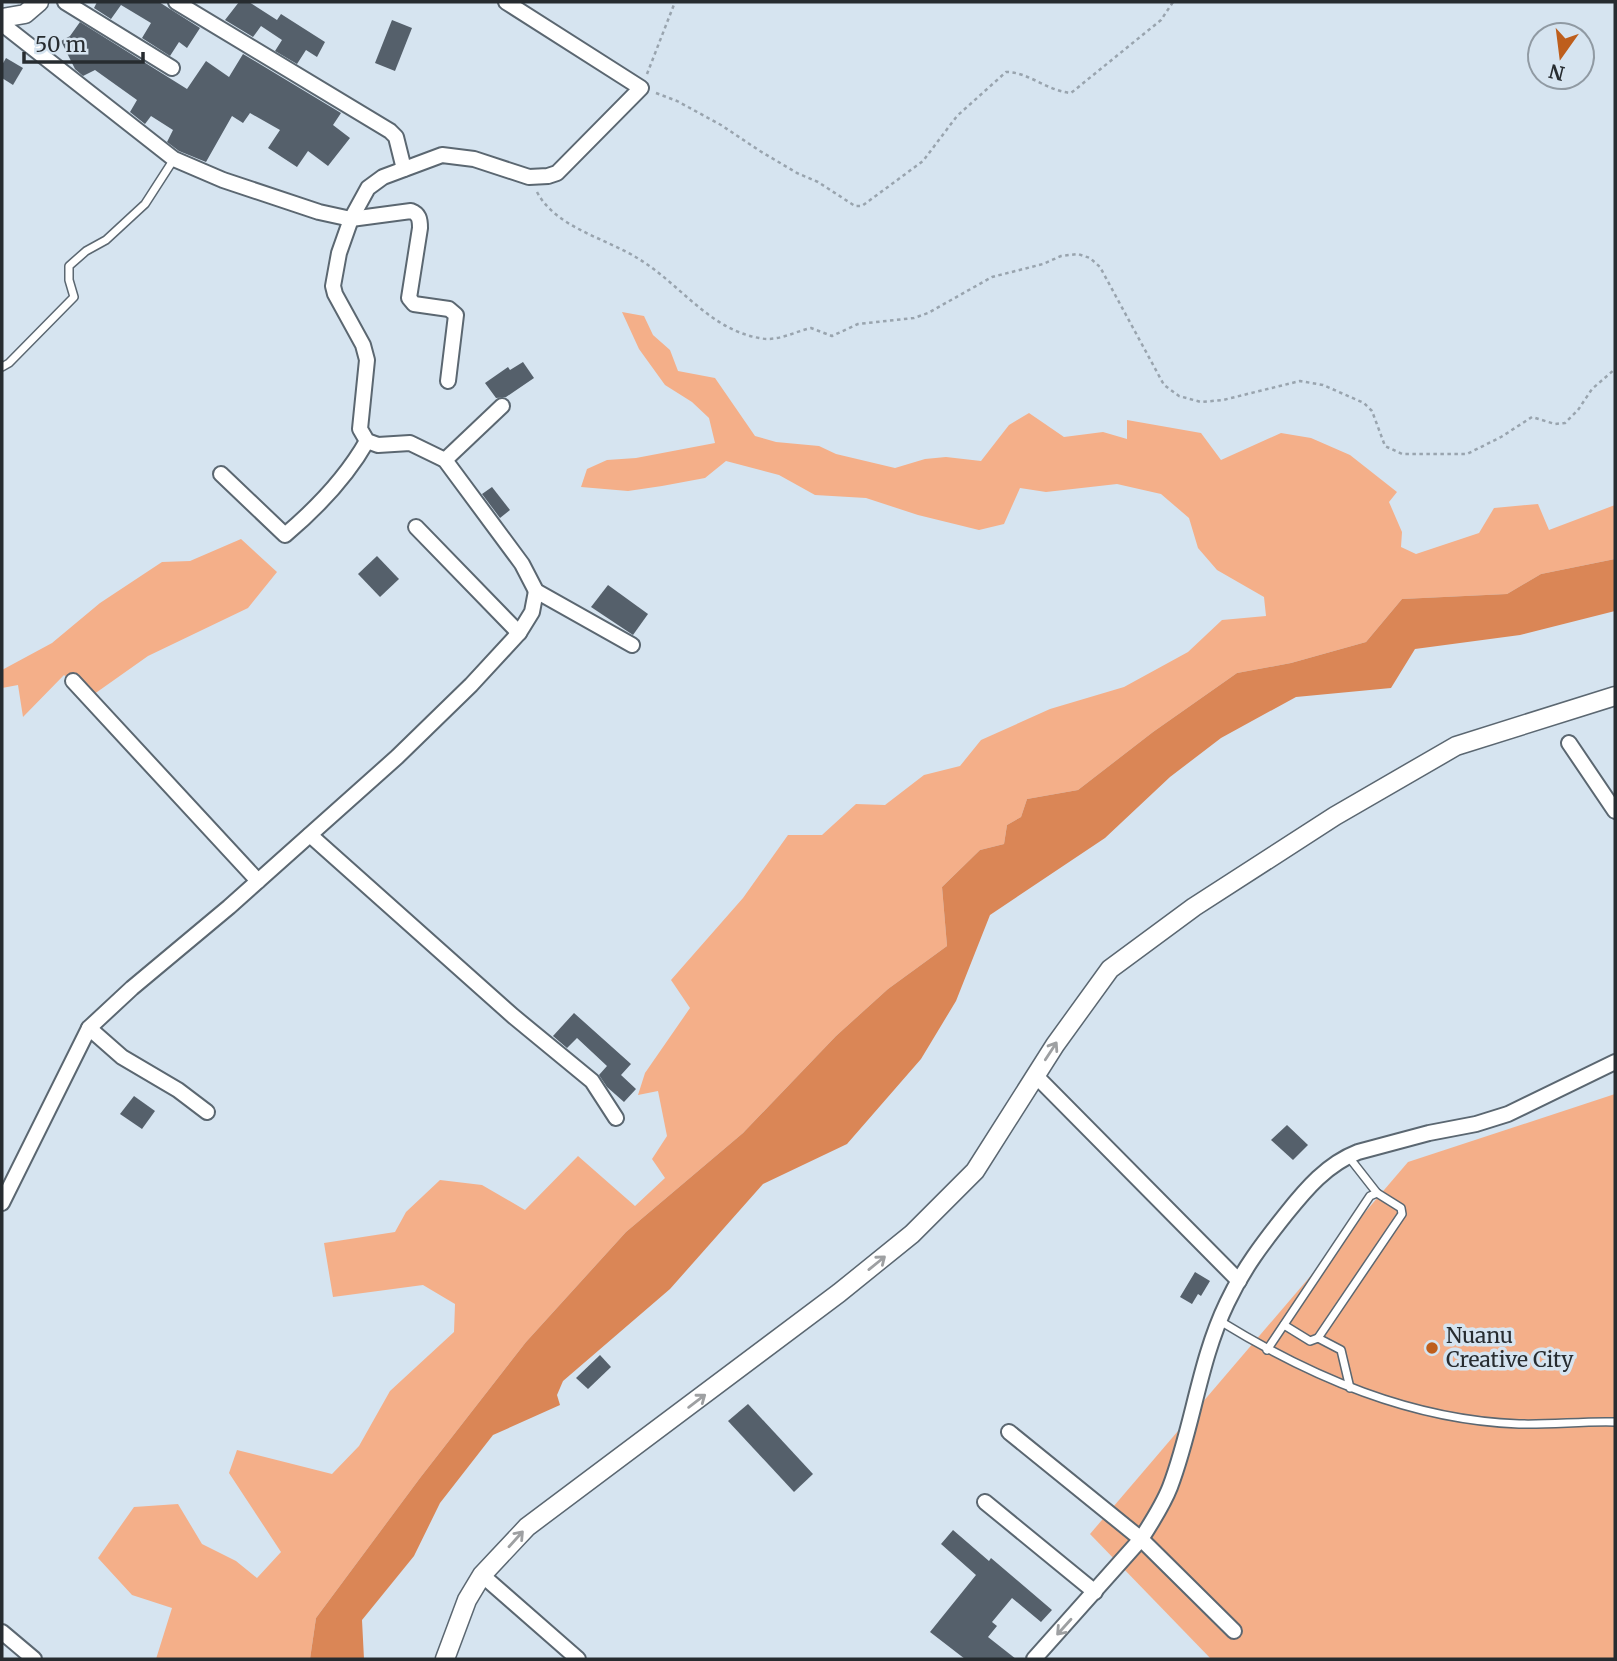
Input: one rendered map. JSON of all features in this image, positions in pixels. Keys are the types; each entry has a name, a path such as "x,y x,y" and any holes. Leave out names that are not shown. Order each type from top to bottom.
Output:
{"street":[{"path":"2,18 25,14 39,2"},
{"path":"65,2 172,68"},
{"path":"176,2 390,131 396,137 404,169"},
{"path":"506,2 641,88 557,173 529,177 474,159 442,155 383,177 368,188 351,219 338,253 333,286 363,345 367,360 360,429 367,441 378,445 410,443 444,460 522,564 536,591 632,645"},
{"path":"2,24 174,159 223,180 319,212 351,219 411,211 418,215 420,228 409,298 414,304 449,309 456,315 448,381"},
{"path":"444,460 502,406"},
{"path":"221,474 285,535 322,501 354,464 367,441"},
{"path":"416,527 519,633"},
{"path":"2,1203 89,1028 397,757 471,685 519,633 532,612 536,591"},
{"path":"73,681 258,881"},
{"path":"444,1659 467,1600 482,1575 527,1527 839,1293 912,1234 975,1171 1035,1076 1110,970 1194,907 1335,816 1456,746 1615,696"},
{"path":"1569,743 1615,811"},
{"path":"310,835 503,1007 592,1081 616,1118"},
{"path":"89,1028 122,1058 178,1090 207,1111"},
{"path":"1034,1659 1141,1539 1169,1488 1198,1384 1226,1304 1250,1260 1318,1177 1348,1156 1508,1114 1615,1062"},
{"path":"1035,1076 1239,1282"},
{"path":"1009,1432 1141,1539 1234,1631"},
{"path":"985,1503 1095,1592"},
{"path":"482,1575 578,1659"},
{"path":"2,1632 34,1659"}],"lane":[{"path":"2,367 74,297 69,280 69,266 86,251 106,240 145,204 174,159"},
{"path":"1284,1325 1310,1341 1318,1338 1402,1214 1401,1208 1377,1193 1348,1156"},
{"path":"1267,1350 1370,1196 1377,1193"},
{"path":"1220,1321 1267,1350 1350,1388 1432,1414 1519,1424 1615,1422"},
{"path":"1318,1338 1341,1350 1350,1388"}],"path":[{"path":"675,2 641,88 677,100 856,206 862,206 923,161 957,116 1006,72 1017,72 1059,92 1071,93 1161,20 1173,2"},
{"path":"529,177 551,212 640,260 697,308 736,331 761,339 785,338 811,328 832,337 858,324 914,318 992,277 1042,264 1061,256 1078,254 1090,258 1100,267 1129,316 1164,385 1179,397 1201,402 1223,400 1300,381 1323,384 1364,403 1373,411 1385,446 1402,454 1467,454 1501,438 1532,417 1555,424 1565,423 1592,389 1615,369"}],"shaded area":[{"path":"622,312 644,316 653,335 670,350 678,371 715,378 755,436 776,442 819,446 836,454 895,468 925,459 946,457 981,461 1009,425 1029,413 1064,437 1103,432 1127,439 1127,420 1201,433 1221,460 1281,433 1311,438 1350,455 1397,492 1389,502 1402,532 1401,547 1416,554 1479,533 1494,508 1538,504 1549,530 1615,505 1615,559 1541,574 1507,594 1402,599 1366,642 1291,663 1237,673 1153,732 1078,790 1027,799 1021,817 1007,825 1004,844 980,850 942,887 947,946 888,989 836,1036 743,1133 626,1232 526,1342 316,1618 310,1659 156,1659 172,1608 132,1595 98,1558 134,1507 178,1504 202,1544 236,1561 257,1578 281,1552 229,1473 237,1450 332,1474 359,1446 390,1391 454,1332 455,1304 423,1285 333,1297 324,1243 395,1232 406,1212 440,1180 482,1185 525,1210 578,1156 635,1206 665,1178 652,1159 667,1136 658,1091 638,1095 645,1073 690,1008 671,980 743,898 788,835 822,835 856,804 885,805 924,775 960,766 981,740 1050,709 1124,687 1188,652 1222,620 1266,616 1264,597 1217,570 1198,548 1189,518 1161,494 1117,484 1046,492 1020,488 1004,524 979,530 918,515 866,498 815,495 779,475 726,461 705,478 662,486 628,491 581,487 587,469 607,460 636,458 715,443 709,418 692,402 665,385 639,349"},
{"path":"241,539 277,572 248,608 148,656 90,697 64,675 23,717 18,685 2,688 2,670 52,643 100,603 162,562 190,561"},
{"path":"1615,559 1615,611 1520,635 1415,649 1391,688 1296,697 1221,738 1170,777 1105,838 990,915 956,1001 921,1059 847,1144 763,1184 670,1289 563,1381 557,1395 560,1405 493,1435 440,1503 414,1556 362,1620 364,1659 310,1659 316,1618 526,1342 626,1232 743,1133 836,1036 888,989 947,946 942,887 980,850 1004,844 1007,825 1021,817 1027,799 1078,790 1153,732 1237,673 1291,663 1366,642 1402,599 1507,594 1541,574"},
{"name":"Nuanu Creative City","path":"1615,1094 1615,1659 1211,1659 1090,1534 1408,1162"}],"building":[{"path":"97,2 159,2 200,28 187,48 179,42 170,56 142,38 151,23 121,5 111,19 94,8"},
{"path":"239,2 249,2 277,20 281,14 325,42 317,57 306,50 297,64 275,51 282,40 261,26 253,37 225,20"},
{"path":"392,20 412,28 395,71 375,63"},
{"path":"80,22 187,89 206,61 229,77 243,54 341,113 333,125 350,138 328,166 308,151 297,167 268,148 280,130 250,113 243,123 232,116 206,162 179,151 167,142 173,130 151,116 145,124 130,112 137,100 95,70 83,76 75,69 61,41 70,36"},
{"path":"6,58 23,68 13,85 2,78 2,65"},
{"path":"523,362 534,378 506,397 496,398 485,383 508,367 510,370"},
{"path":"492,487 510,510 500,518 482,494"},
{"path":"377,556 399,579 380,597 358,574"},
{"path":"608,585 648,614 633,635 591,607"},
{"path":"574,1013 631,1064 621,1075 636,1089 624,1102 607,1087 599,1075 607,1066 577,1038 567,1048 553,1036"},
{"path":"134,1096 155,1111 142,1129 120,1114"},
{"path":"1287,1125 1308,1145 1293,1160 1271,1140"},
{"path":"1195,1272 1210,1281 1201,1296 1198,1294 1192,1304 1180,1297"},
{"path":"600,1355 611,1367 588,1389 576,1378"},
{"path":"748,1404 813,1474 794,1492 728,1421"},
{"path":"953,1530 989,1561 991,1558 1052,1610 1041,1622 1012,1598 992,1622 997,1626 988,1637 1016,1659 965,1659 930,1632 976,1575 941,1544"}],"place":[{"name":"Nuanu Creative City","path":"1432,1348"}]}
